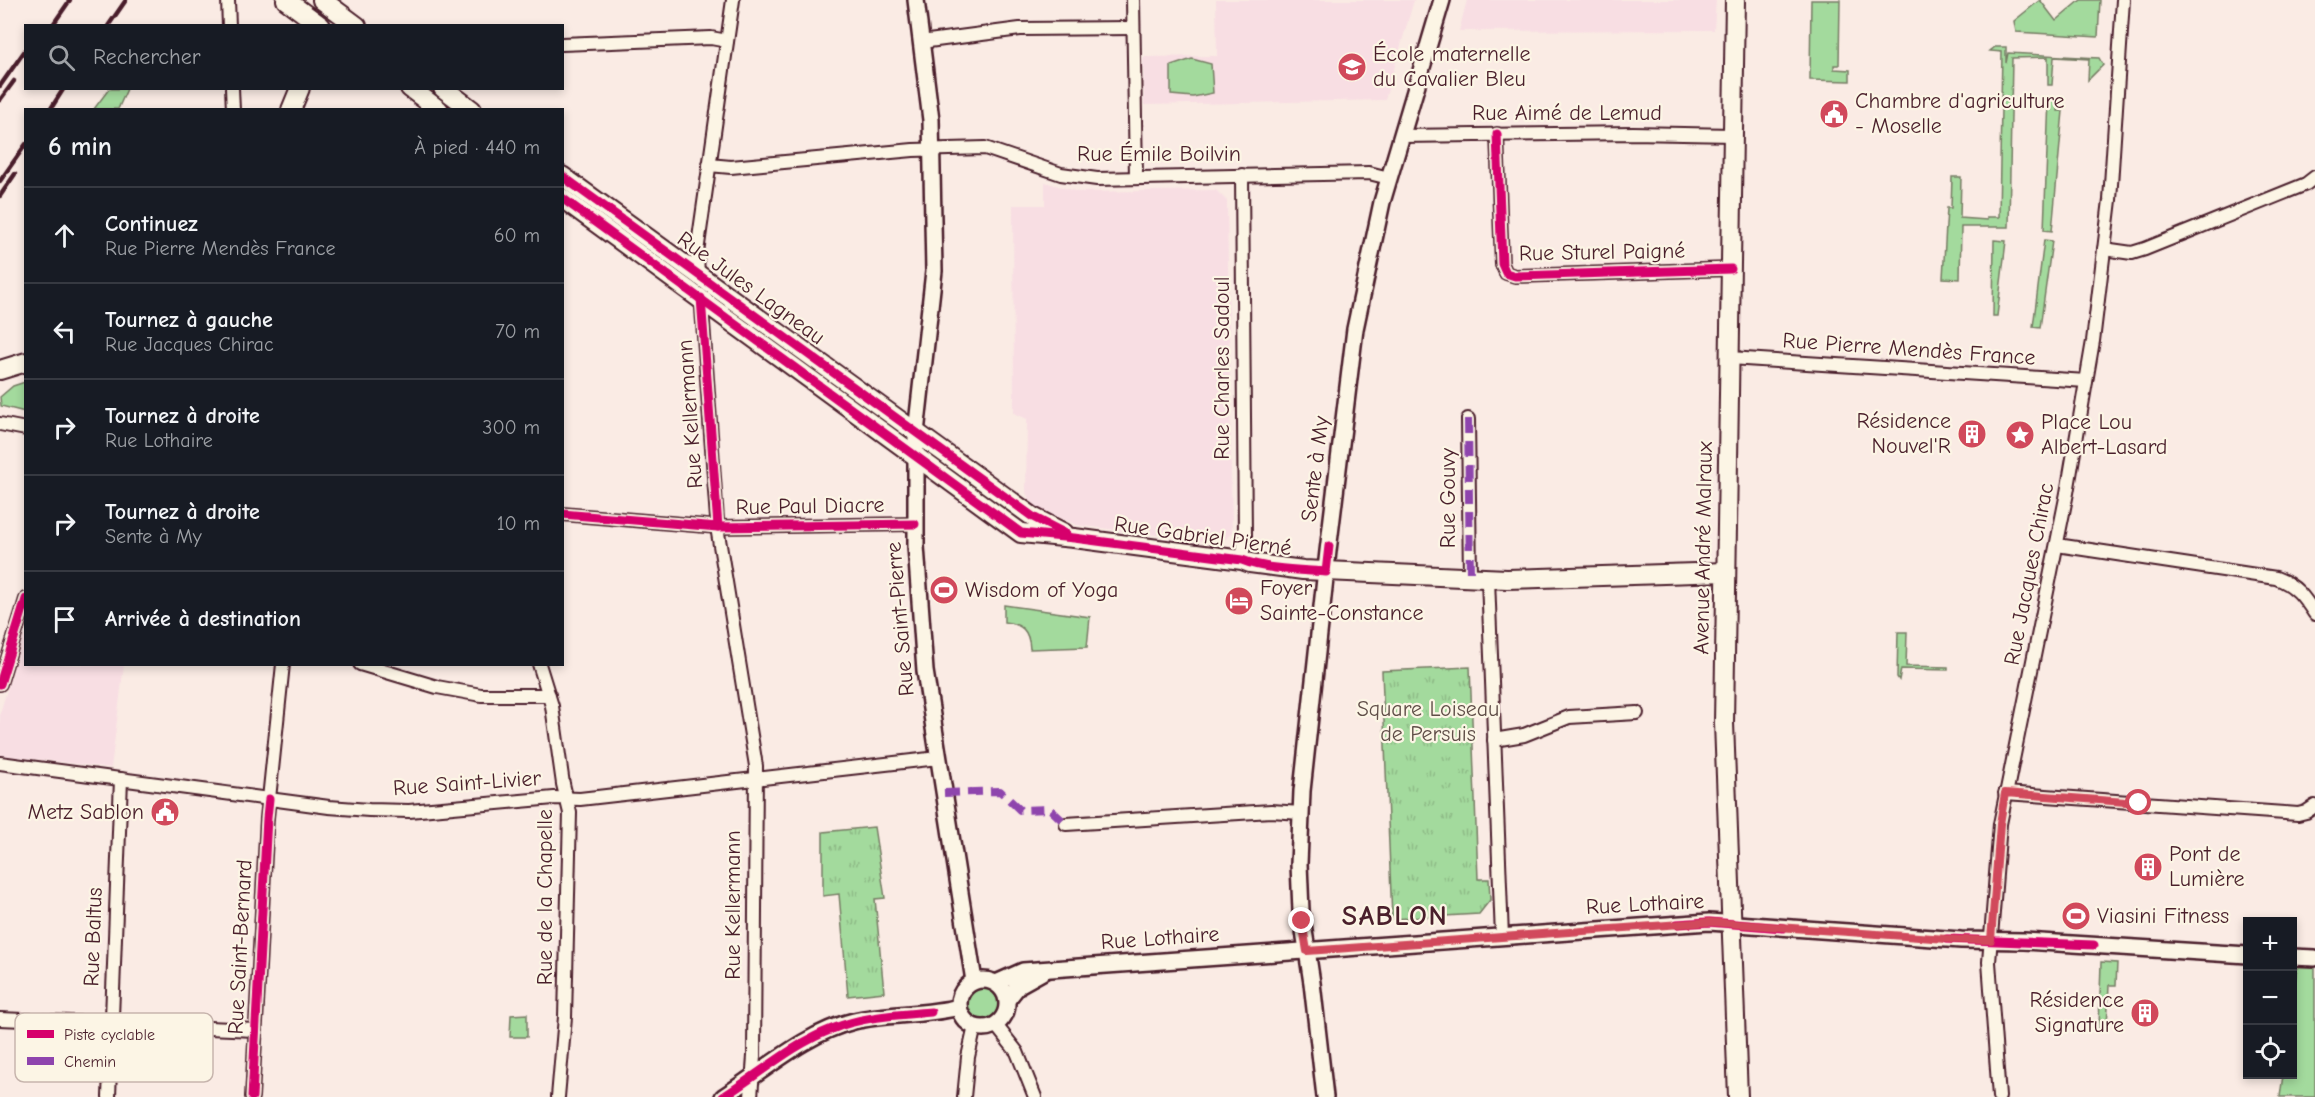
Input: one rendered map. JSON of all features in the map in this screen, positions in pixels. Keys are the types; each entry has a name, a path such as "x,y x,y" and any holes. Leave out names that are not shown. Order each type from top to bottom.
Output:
{"main road":[{"path":"286,0 318,24"},
{"path":"322,0 354,24"},
{"name":"Avenue André Malraux","path":"1735,0 1724,723 1738,1097"},
{"path":"292,108 299,90"},
{"path":"417,90 446,98 468,108"},
{"name":"Rue Jules Lagneau","path":"564,177 916,433"},
{"name":"Rue Jules Lagneau","path":"564,199 915,457"},
{"path":"2,371 24,363"},
{"name":"Rue Gabriel Pierné","path":"916,433 1033,518 1074,538"},
{"name":"Rue Gabriel Pierné","path":"915,457 1021,533 1326,572 1488,579 1726,572"}],"street":[{"path":"228,0 229,24"},
{"name":"Rue Kellermann","path":"733,0 697,252 697,273 701,298 718,527 756,766 754,1056 751,1097"},
{"name":"Rue Saint-Pierre","path":"916,0 932,120 934,278 916,433 915,524 925,671 974,981"},
{"path":"1133,0 1136,177"},
{"name":"Sente à My","path":"1325,1097 1300,890 1301,813 1326,572 1355,330 1389,178 1442,0"},
{"name":"Rue Jacques Chirac","path":"1999,1097 1989,981 2000,824 2057,545 2086,381 2104,249 2117,106 2123,0"},
{"path":"921,42 1020,29 1133,28"},
{"path":"564,44 711,38 727,41"},
{"path":"232,90 233,108"},
{"name":"Rue Aimé de Lemud","path":"1401,135 1633,133 1733,135"},
{"name":"Rue Sturel Paigné","path":"1497,134 1502,264 1506,273 1515,276 1731,269"},
{"name":"Rue Émile Boilvin","path":"709,165 731,167 931,149 986,148 1079,178 1370,173 1389,178"},
{"name":"Rue Charles Sadoul","path":"1242,175 1245,515 1242,560"},
{"path":"2104,249 2132,253 2145,249 2306,184 2315,177"},
{"name":"Rue Pierre Mendès France","path":"1730,358 2086,381"},
{"name":"Rue Gouvy","path":"1468,418 1470,578"},
{"path":"0,424 24,429"},
{"name":"Rue Paul Diacre","path":"564,514 718,527 915,524"},
{"path":"2057,545 2276,578 2299,590 2315,614"},
{"path":"1488,579 1502,937"},
{"path":"0,684 24,606"},
{"name":"Rue Saint-Bernard","path":"252,1097 267,818 283,666"},
{"path":"367,666 437,687 481,695 549,695"},
{"name":"Rue de la Chapelle","path":"540,666 549,695 570,813 564,1044 558,1097"},
{"path":"1494,740 1524,735 1569,717 1637,713"},
{"name":"Rue Saint-Livier","path":"0,763 329,807 409,811 566,799 580,800 938,758"},
{"name":"Rue Baltus","path":"111,1013 120,779"},
{"path":"2005,793 2298,814 2315,806"},
{"path":"1066,824 1271,812 1301,813"},
{"name":"Rue Lothaire","path":"996,983 1023,971 1709,922 1961,940 2243,955"},
{"path":"2297,957 2315,958"},
{"name":"Rue Lothaire","path":"1006,1000 1019,985 1046,970"},
{"path":"988,980 996,983 1003,990 1006,1011 995,1024 982,1028 967,1022 959,1007 962,992 974,981 988,980"},
{"path":"723,1097 810,1039 831,1029 872,1018 959,1007"},
{"path":"0,1019 15,1020"},
{"path":"995,1024 1017,1052 1035,1097"},
{"path":"964,1097 968,1057 975,1026"},
{"path":"213,1029 255,1030"},
{"name":"Rue Baltus","path":"109,1082 109,1097"}],"shaded area":[{"path":"1216,0 1414,0 1385,100 1144,105 1143,57 1217,56"},
{"path":"1467,0 1716,0 1714,30 1459,31"},
{"path":"1045,182 1078,192 1216,190 1227,201 1232,533 1221,543 1077,525 1036,508 1026,493 1027,419 1014,413 1013,205 1045,205"},
{"path":"24,635 24,666 124,666 111,768 0,755 0,713"}],"green space":[{"path":"1811,0 1840,0 1839,65 1834,65 1834,69 1850,70 1850,81 1810,80"},
{"path":"2040,0 2056,21 2081,0 2100,0 2098,37 2016,32 2014,21"},
{"path":"1995,47 2006,47 2006,63 2008,53 2099,58 2103,65 2088,80 2089,59 2054,57 2052,85 2048,85 2048,57 2012,58 2009,227 1961,227 1960,279 1943,278 1947,208 1951,208 1952,177 1961,177 1960,218 1987,220 1987,217 1999,217 2002,52 1990,51"},
{"path":"1192,59 1211,64 1213,93 1193,97 1171,95 1171,66"},
{"path":"108,90 127,90 118,108 95,108"},
{"path":"2049,98 2059,98 2058,111 2063,111 2052,231 2044,230"},
{"path":"1994,240 2006,241 1997,316 1993,316"},
{"path":"2044,240 2052,241 2040,328 2033,327"},
{"path":"24,382 24,412 1,406 0,397 13,386"},
{"path":"1004,605 1090,617 1087,647 1030,649 1028,637 1023,629 1016,624 1004,622"},
{"path":"1898,632 1907,632 1906,666 1948,667 1948,670 1901,669 1899,680 1897,677"},
{"name":"Square Loiseau de Persuis","path":"1470,667 1478,879 1489,879 1490,900 1479,914 1392,919 1382,671"},
{"path":"874,827 885,898 875,899 884,992 848,996 839,894 823,896 823,832"},
{"path":"2299,956 2315,957 2315,1097 2280,1097 2282,1079 2297,1079"},
{"path":"2101,962 2117,963 2116,985 2109,985 2107,1028 2099,1028"},
{"path":"982,988 993,993 998,1004 993,1015 982,1020 971,1015 966,1004 971,993"},
{"path":"527,1014 527,1037 510,1037 511,1015"}],"railway":[{"path":"53,24 70,0"},
{"path":"109,24 126,0"},
{"path":"0,86 24,52"},
{"path":"0,100 14,81"},
{"path":"51,108 63,90"},
{"path":"0,181 24,147"},
{"path":"0,196 15,174"}],"marked path":[{"path":"1468,419 1470,578"},
{"path":"944,793 1000,791 1020,810 1050,809 1066,824"}],"cycle path":[{"path":"1497,134 1502,264 1506,273 1515,276 1731,269"},
{"path":"564,177 1033,517 1066,534"},
{"path":"564,199 1021,533 1242,560 1272,568 1326,572 1329,546"},
{"path":"701,298 718,527"},
{"path":"564,514 718,527 915,524"},
{"path":"0,684 24,606"},
{"path":"252,1097 269,799"},
{"path":"1677,924 1709,922 1783,928"},
{"path":"1947,939 2094,945"},
{"path":"723,1097 790,1051 832,1029 868,1019 931,1012"}],"place":[{"name":"École maternelle du Cavalier Bleu","path":"1352,67"},
{"name":"Chambre d'agriculture - Moselle","path":"1834,114"},
{"name":"Résidence Nouvel'R","path":"1972,434"},
{"name":"Place Lou Albert-Lasard","path":"2020,435"},
{"name":"Wisdom of Yoga","path":"944,590"},
{"name":"Foyer Sainte-Constance","path":"1239,601"},
{"name":"Metz Sablon","path":"165,812"},
{"name":"Pont de Lumière","path":"2148,867"},
{"name":"Viasini Fitness","path":"2076,916"},
{"name":"Résidence Signature","path":"2145,1013"}],"district":[{"name":"SABLON","path":"1395,916"}],"route":[{"path":"1302,921 1307,951 1709,922 1961,940 1991,940 2000,824 2005,793 2139,803"}]}
